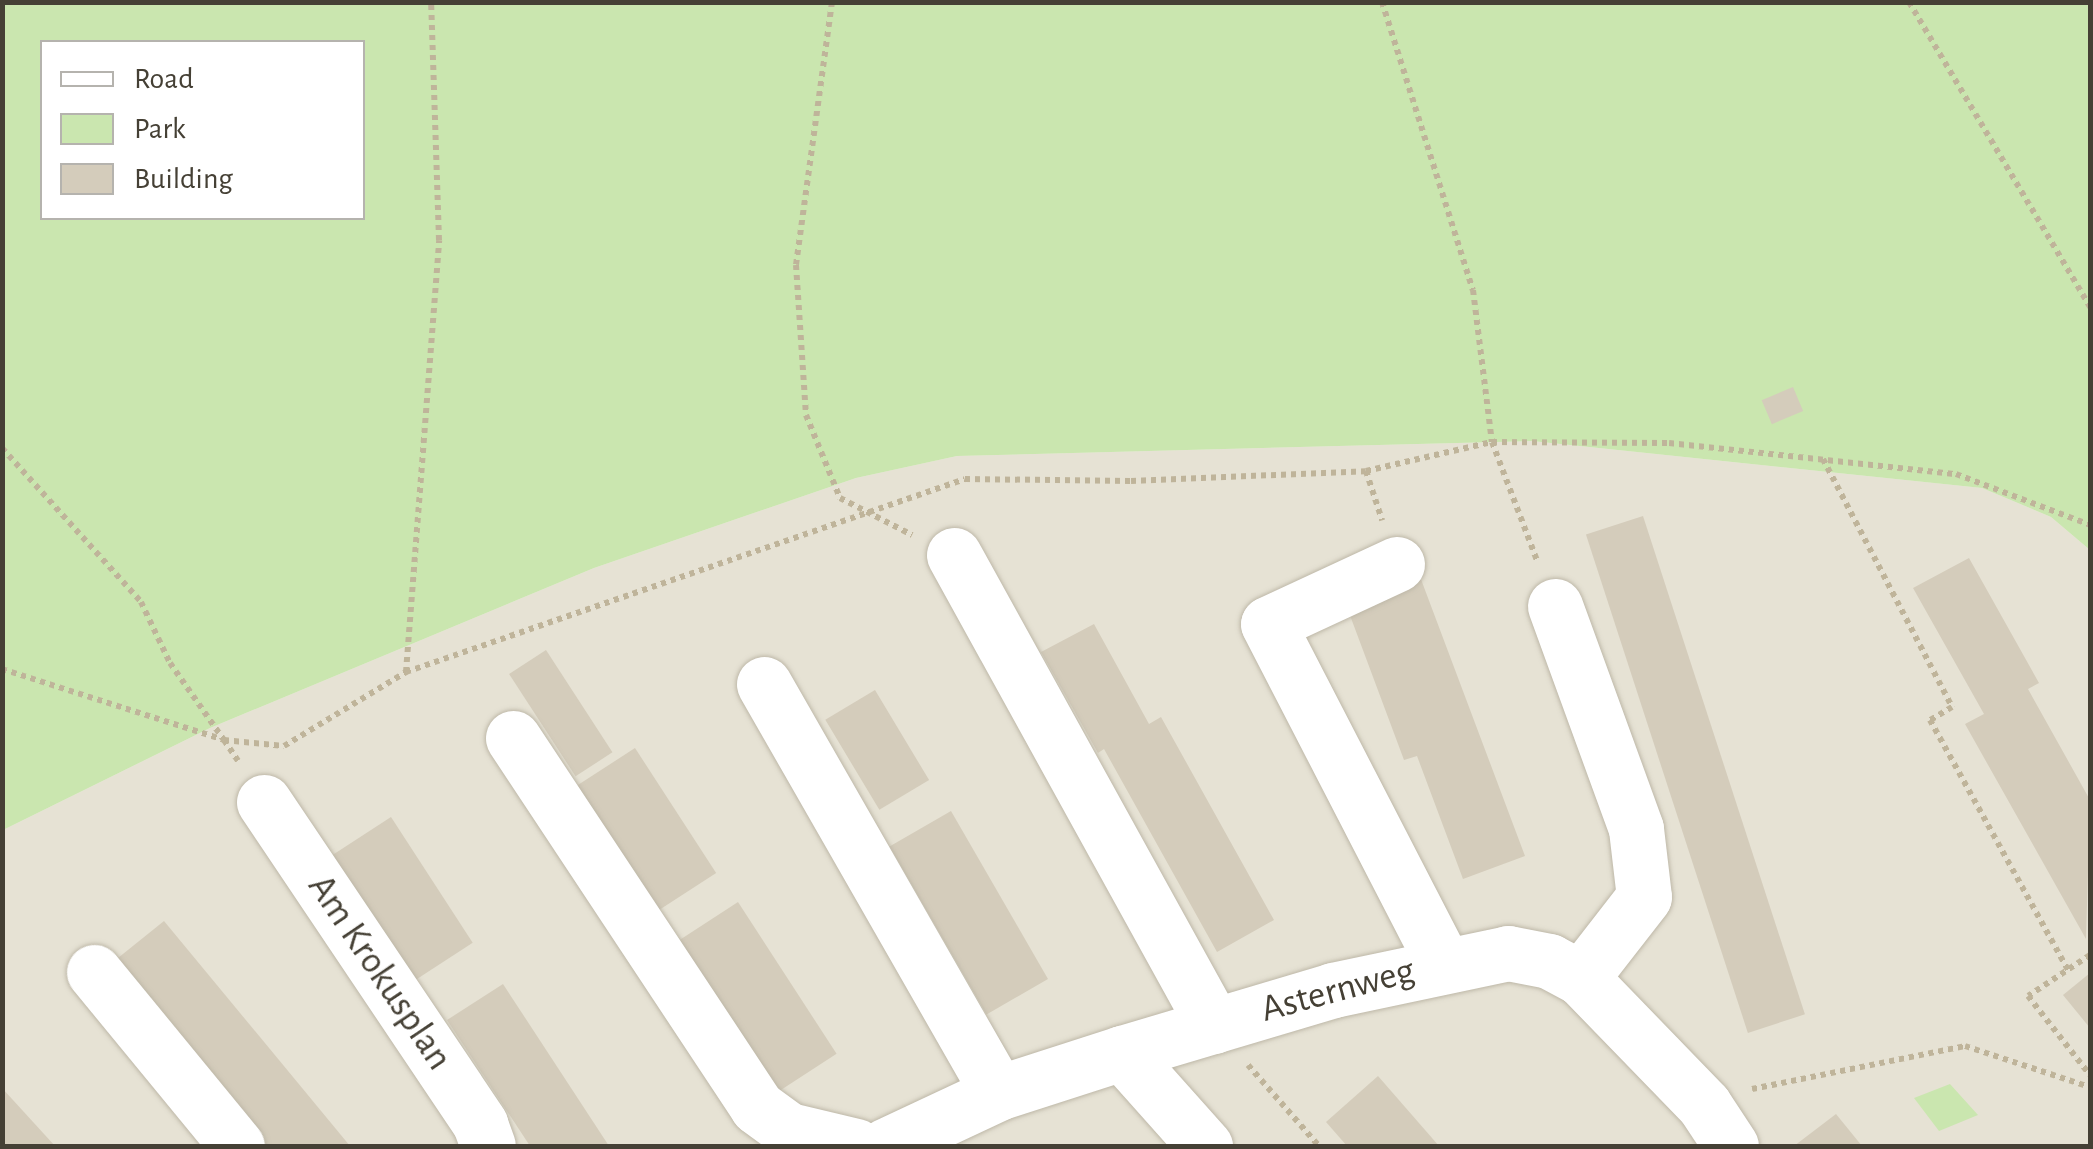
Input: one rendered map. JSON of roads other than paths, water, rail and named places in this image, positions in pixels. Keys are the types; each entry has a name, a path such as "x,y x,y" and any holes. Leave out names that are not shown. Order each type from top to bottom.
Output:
{"street":[{"path":"954,555 1214,1026"},
{"path":"1397,564 1268,624 1443,963"},
{"path":"1554,606 1636,829 1644,897 1582,978"},
{"path":"764,684 998,1093"},
{"path":"513,738 758,1107 789,1130 856,1146"},
{"name":"Am Krokusplan","path":"264,802 480,1124 488,1146"},
{"name":"Asternweg","path":"885,1146 998,1093 1122,1053 1443,963 1508,953 1550,960 1582,978 1717,1126"},
{"path":"94,972 237,1146"},
{"path":"1122,1053 1205,1146"}]}
